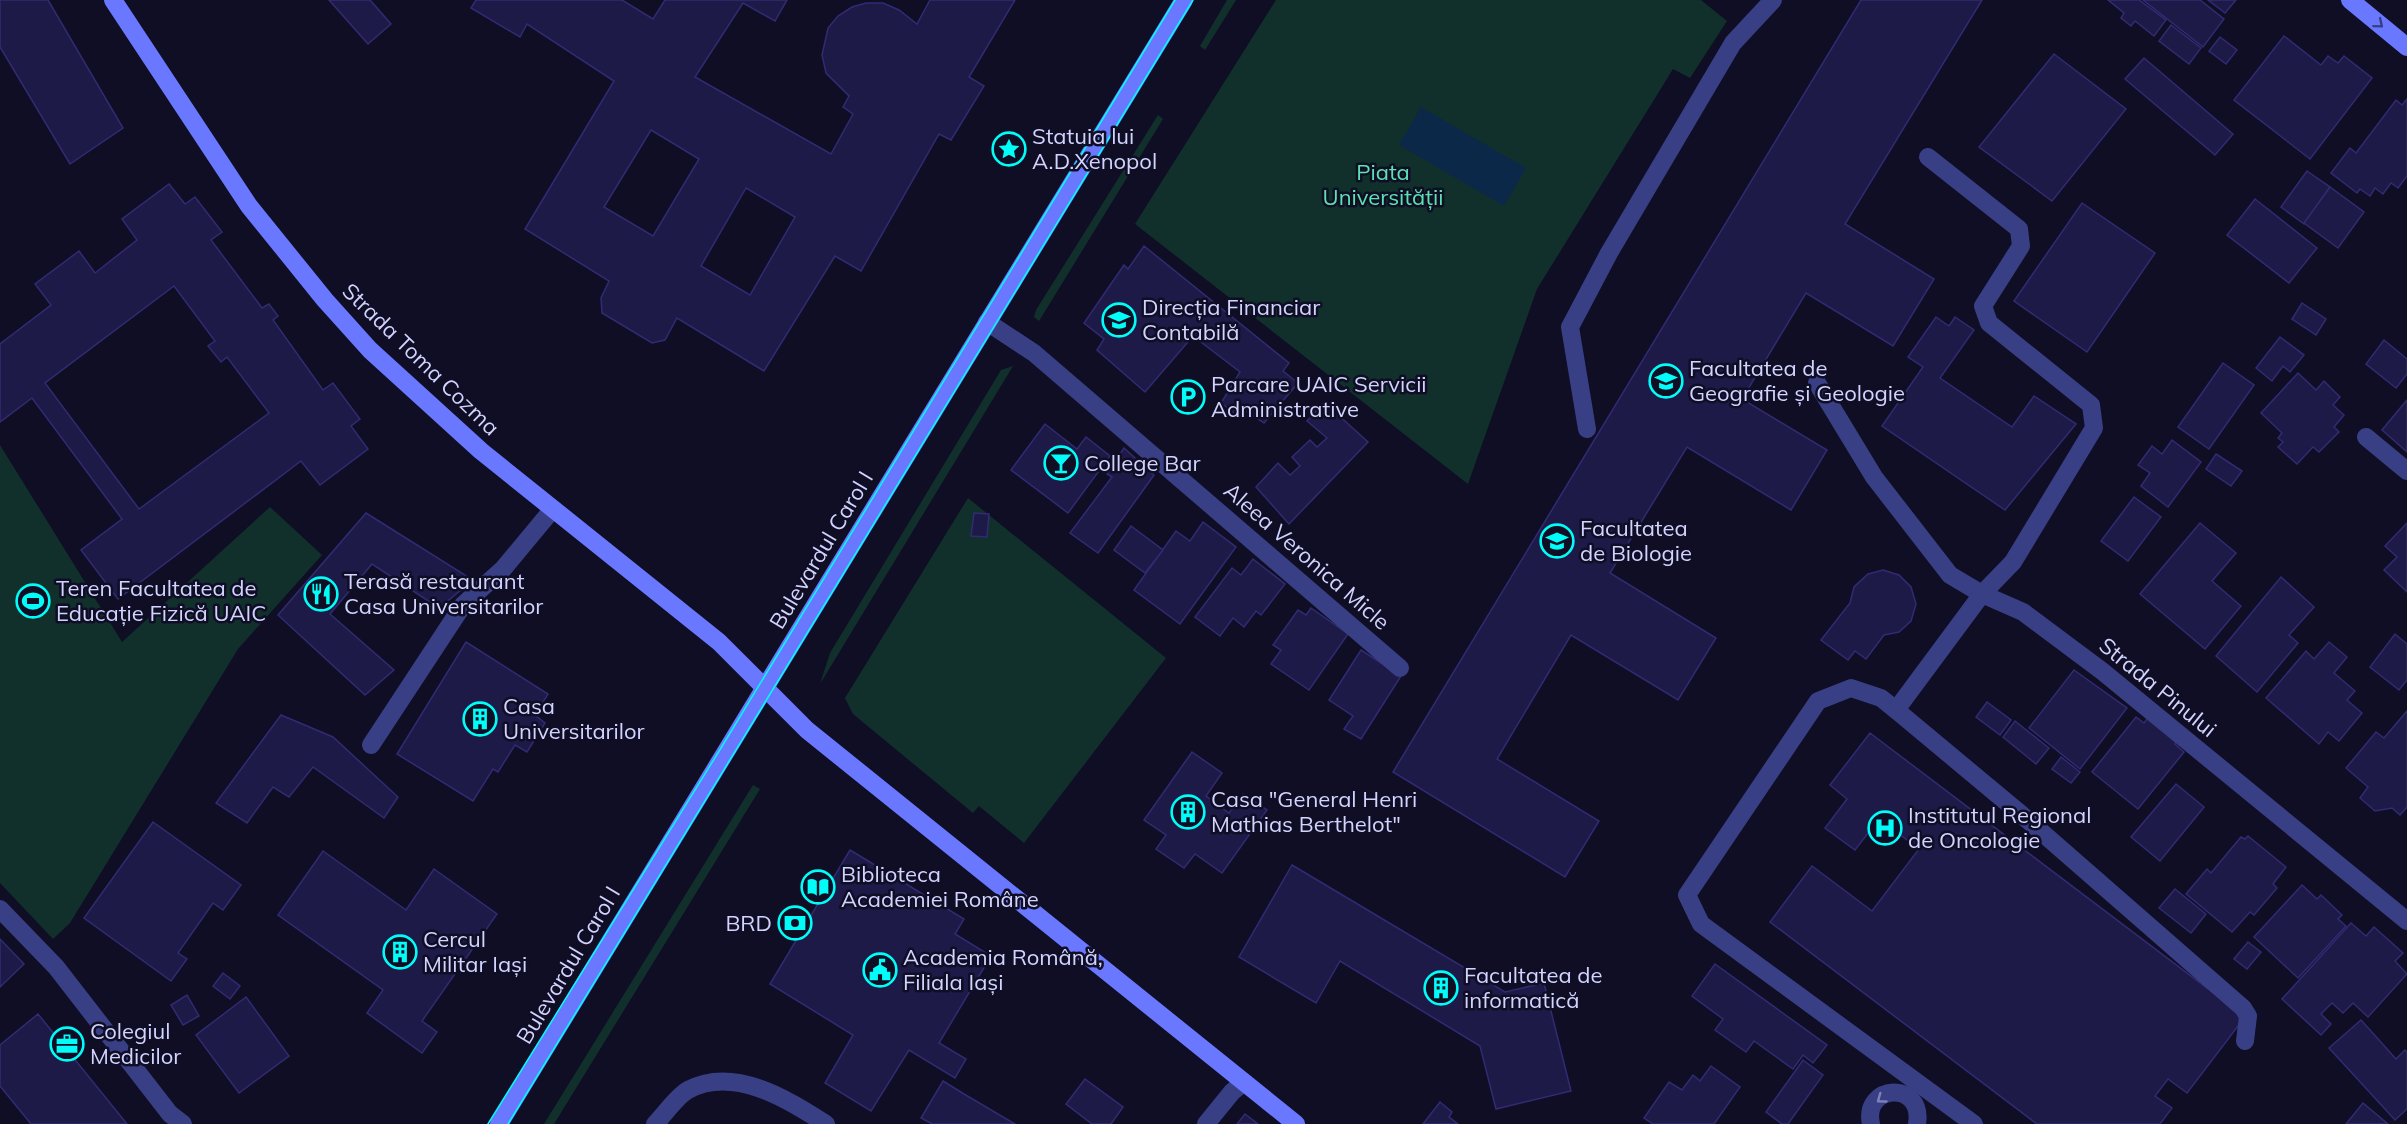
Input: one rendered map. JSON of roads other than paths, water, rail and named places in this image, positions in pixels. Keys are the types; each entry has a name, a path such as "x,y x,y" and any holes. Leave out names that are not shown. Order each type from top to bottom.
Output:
{"street":[{"name":"Strada Toma Cozma","path":"113,0 249,206 325,300 370,350 481,452 719,642 807,730 1296,1124"},
{"name":"Bulevardul Carol I","path":"499,1124 1184,0"},
{"path":"1587,429 1570,327 1609,253 1732,44 1773,0"},
{"path":"2350,0 2407,47"},
{"path":"1896,710 1982,594 2013,562 2094,429 2091,405 1989,323 1983,306 2021,246 2019,229 1928,157"},
{"name":"Aleea Veronica Micle","path":"987,322 1034,353 1400,668"},
{"name":"Strada Pinului","path":"1816,383 1874,477 1950,575 1982,594 2023,612 2102,671 2407,921"},
{"path":"2366,436 2407,471"},
{"path":"371,745 463,605 503,569 552,510"},
{"path":"1974,1124 1919,1095 1701,924 1687,895 1818,701 1851,688 1881,698 1896,710 2022,815 2243,1008 2248,1016 2245,1041"},
{"path":"0,909 56,967 170,1114 183,1124"},
{"path":"655,1124 687,1090 714,1082 744,1083 796,1105 826,1124"},
{"path":"1206,1124 1232,1092 1244,1082"},
{"path":"1871,1124 1872,1104 1884,1094 1892,1092 1919,1095"},
{"path":"1917,1124 1919,1095"}],"water":[{"path":"1421,107 1526,168 1504,206 1399,145"}],"tram line":[{"path":"488,1124 721,748 1175,0"},
{"path":"508,1124 1193,0"}],"place":[{"name":"Statuia lui A.D.Xenopol","path":"1009,149"},
{"name":"Direcția Financiar Contabilă","path":"1119,320"},
{"name":"Facultatea de Geografie și Geologie","path":"1666,381"},
{"name":"Parcare UAIC Servicii Administrative","path":"1188,397"},
{"name":"College Bar","path":"1061,463"},
{"name":"Facultatea de Biologie","path":"1557,541"},
{"name":"Terasă restaurant Casa Universitarilor","path":"321,594"},
{"name":"Teren Facultatea de Educație Fizică UAIC","path":"33,601"},
{"name":"Casa Universitarilor","path":"480,719"},
{"name":"Casa \"General Henri Mathias Berthelot\"","path":"1188,812"},
{"name":"Institutul Regional de Oncologie","path":"1885,828"},
{"name":"Biblioteca Academiei Române","path":"818,887"},
{"name":"BRD","path":"795,923"},
{"name":"Cercul Militar Iași","path":"400,952"},
{"name":"Academia Română, Filiala Iași","path":"880,970"},
{"name":"Facultatea de informatică","path":"1441,988"},
{"name":"Colegiul Medicilor","path":"67,1044"}],"park label":[{"name":"Piata Universității","path":"1383,184"}]}
